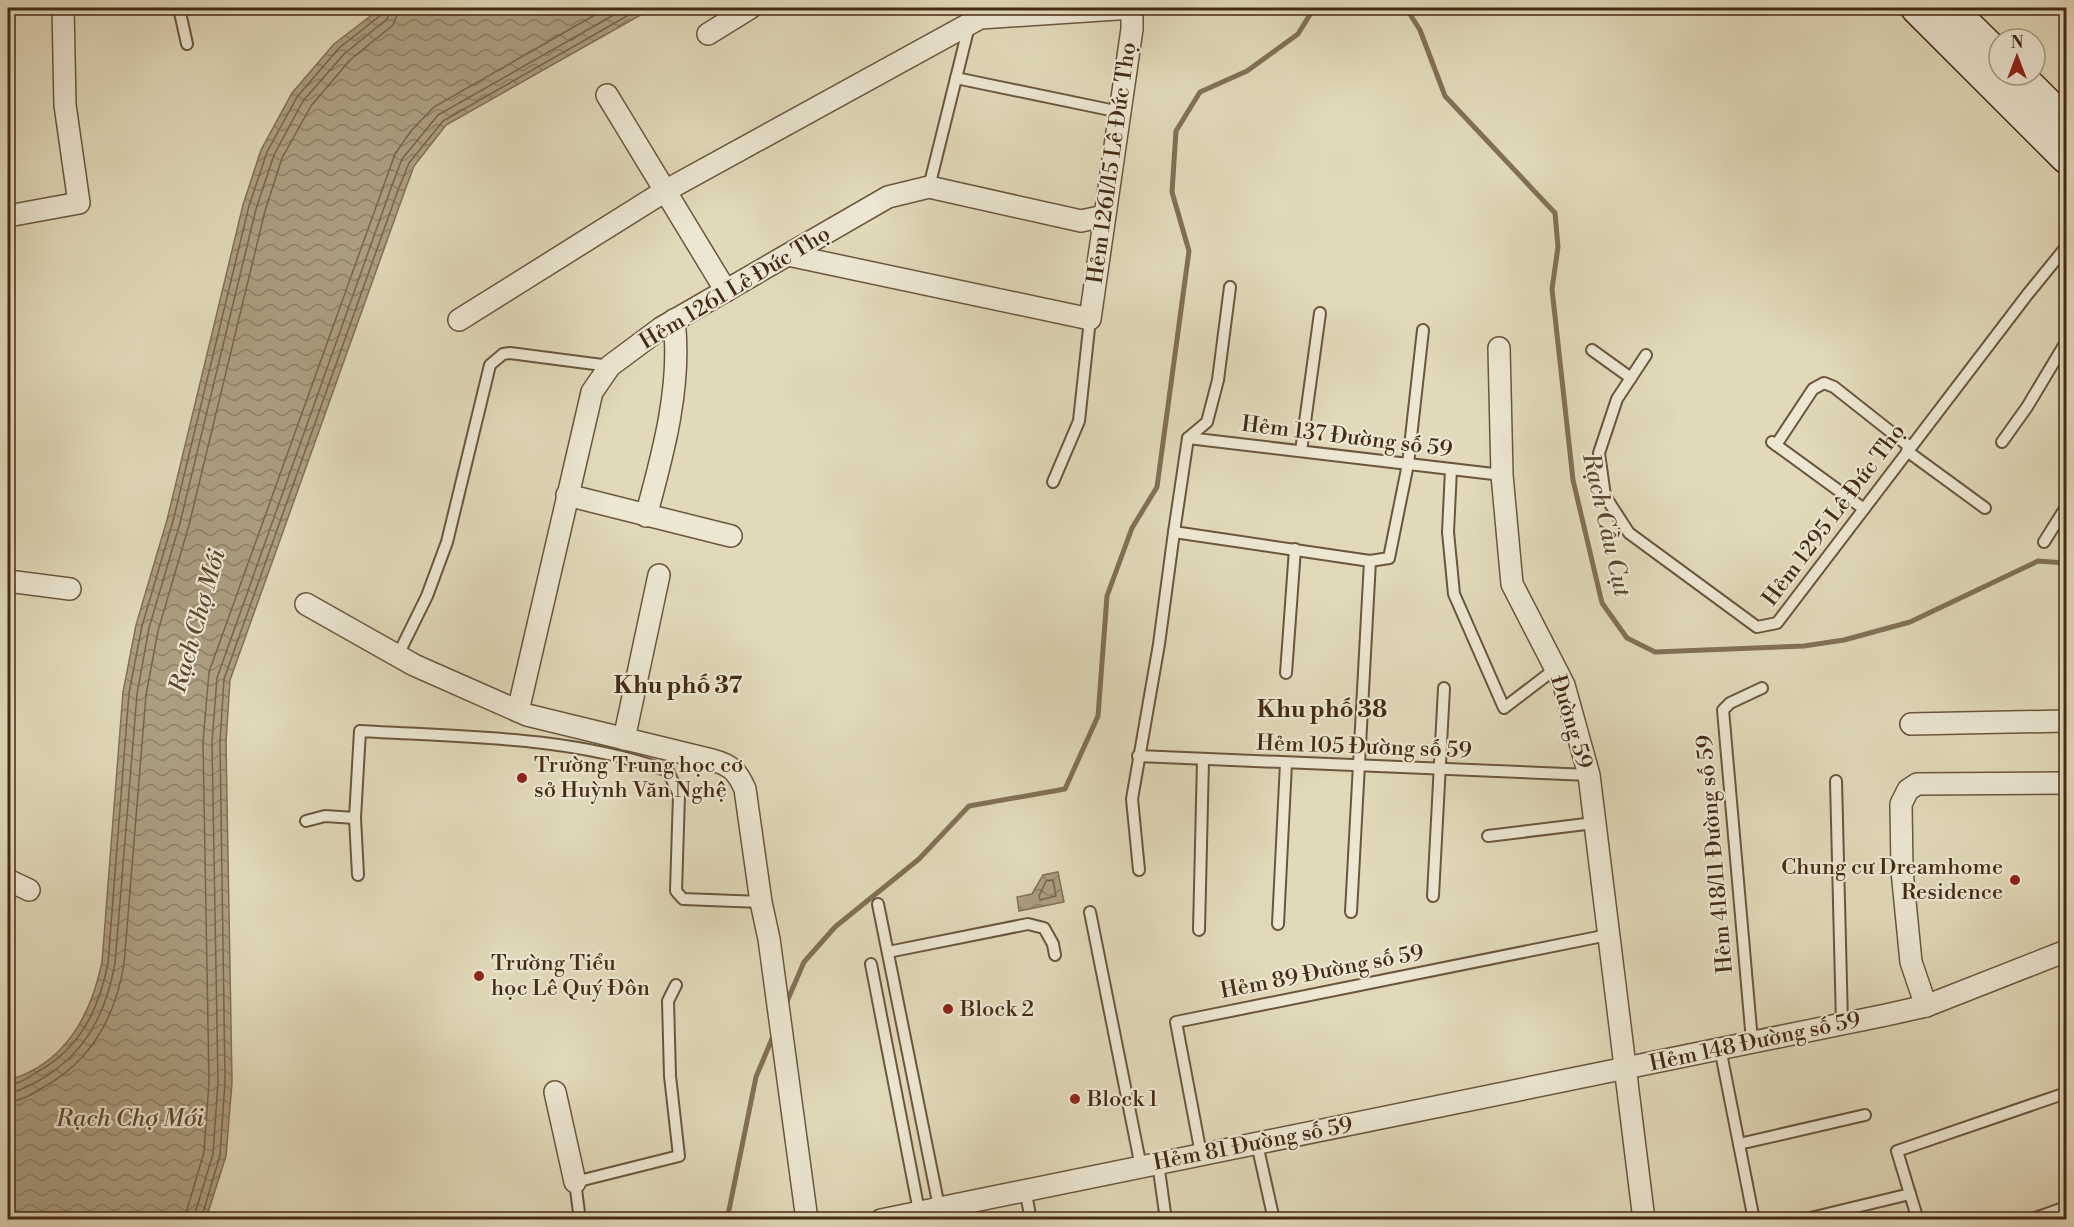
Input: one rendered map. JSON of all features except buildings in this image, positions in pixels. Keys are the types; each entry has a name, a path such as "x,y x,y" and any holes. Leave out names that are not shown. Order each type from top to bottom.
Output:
{"main road":[{"path":"1916,8 2067,158"},
{"path":"1950,8 1987,44"},
{"path":"2031,87 2067,122"}],"street":[{"path":"8,216 78,203 65,105 63,8"},
{"path":"708,34 750,8"},
{"path":"459,320 665,191 980,18 1132,8"},
{"name":"Hẻm 1261/15 Lê Đức Thọ","path":"1090,319 1132,29 1132,8"},
{"path":"607,95 726,291"},
{"name":"Hẻm 1261 Lê Đức Thọ","path":"518,711 592,392 610,366 674,320 888,197 929,187 1081,221 1104,216"},
{"path":"788,255 1090,319"},
{"path":"646,516 677,364 674,320"},
{"name":"Đường 59","path":"1499,348 1502,475 1512,584 1564,685 1589,776 1644,1220"},
{"path":"567,495 731,536"},
{"path":"624,739 659,575"},
{"path":"8,581 70,589"},
{"path":"306,604 397,657 518,711 727,764 738,773 745,789 807,1220"},
{"path":"1911,724 2067,721"},
{"path":"1926,1006 1911,962 1902,871 1901,804 1908,790 1917,784 2067,783"},
{"path":"8,880 29,890"},
{"name":"Hẻm 148 Đường số 59","path":"1625,1069 1926,1006 2067,951"},
{"name":"Hẻm 81 Đường số 59","path":"881,1220 1625,1069"},
{"path":"555,1092 575,1182"}],"lane":[{"path":"179,8 187,44"},
{"path":"929,187 970,23"},
{"path":"956,78 1120,112"},
{"name":"Hẻm 1295 Lê Đức Thọ","path":"1646,355 1617,399 1599,453 1605,496 1629,533 1757,627 1777,623 2027,294 2067,248"},
{"path":"1139,870 1132,799 1138,756 1160,644 1188,438 1207,422 1218,380 1230,287"},
{"path":"1301,451 1320,313"},
{"path":"1053,482 1079,421 1090,319"},
{"path":"1174,532 1370,561 1389,558 1408,464 1423,330"},
{"path":"2002,442 2027,407 2067,342"},
{"path":"1592,350 1631,378"},
{"path":"397,657 427,596 447,542 490,365 503,354 510,353 610,366"},
{"path":"1864,509 1773,443 1813,389 1824,383 1834,387 1986,508"},
{"name":"Hẻm 137 Đường số 59","path":"1188,438 1502,475"},
{"path":"1451,469 1448,532 1454,594 1504,708 1556,669"},
{"path":"2044,542 2067,507"},
{"path":"1286,673 1295,549"},
{"path":"1351,912 1370,561"},
{"path":"1433,896 1444,688"},
{"name":"Hẻm 418/11 Đường số 59","path":"1752,1041 1723,710 1730,703 1762,688"},
{"path":"358,874 355,818 360,731 564,744 635,759 668,771 678,795 676,891 683,899 761,902"},
{"name":"Hẻm 105 Đường số 59","path":"1138,756 1589,776"},
{"path":"1199,930 1203,760"},
{"path":"1278,924 1286,763"},
{"path":"1836,781 1842,1023"},
{"path":"306,821 325,816 355,818"},
{"path":"1488,836 1594,823"},
{"path":"878,904 888,952 920,1212"},
{"path":"1090,912 1149,1165 1166,1220"},
{"path":"888,952 1029,924 1044,928 1053,944 1055,955"},
{"name":"Hẻm 89 Đường số 59","path":"1201,1154 1176,1022 1608,935"},
{"path":"871,964 920,1212"},
{"path":"580,1220 575,1182 679,1156 670,1076 668,1012 668,1001 676,985"},
{"path":"1720,1048 1754,1220"},
{"path":"1918,1220 1897,1151 2067,1094"},
{"path":"1739,1144 1865,1115"},
{"path":"1257,1144 1274,1220"},
{"path":"1025,1189 1031,1220"},
{"path":"1802,1220 1910,1194"},
{"path":"2030,1220 2052,1216 2067,1207"}],"water":[{"name":"Rạch Chợ Mới","path":"381,8 653,8 446,125 414,166 404,193 230,680 226,742 232,1082 226,1156 206,1219 8,1219 8,1080 28,1073 45,1063 72,1036 91,1001 102,962 123,692 136,625 167,520 243,205 261,150 292,93 334,44"},
{"path":"1058,872 1064,902 1019,911 1017,897 1032,894 1043,875"}],"waterway":[{"path":"785,1006 804,962 835,927 919,859 969,806 1065,789 1098,716 1107,596 1132,528 1157,487 1189,251 1172,192 1176,131 1200,92 1247,71 1298,34 1314,8"},
{"name":"Rạch Cầu Cụt","path":"1406,8 1420,30 1445,96 1555,213 1558,247 1552,289 1573,480 1602,603 1627,638 1655,652 1804,646 1844,640 1910,622 2038,561 2066,563"},
{"path":"727,1220 756,1077 774,1034"}],"place":[{"name":"Trường Trung học cơ sở Huỳnh Văn Nghệ","path":"522,778"},
{"name":"Chung cư Dreamhome Residence","path":"2015,880"},
{"name":"Trường Tiểu học Lê Quý Đôn","path":"479,976"},
{"name":"Block 2","path":"948,1009"},
{"name":"Block 1","path":"1075,1099"}],"district":[{"name":"Khu phố 37","path":"678,686"},
{"name":"Khu phố 38","path":"1322,710"}]}
